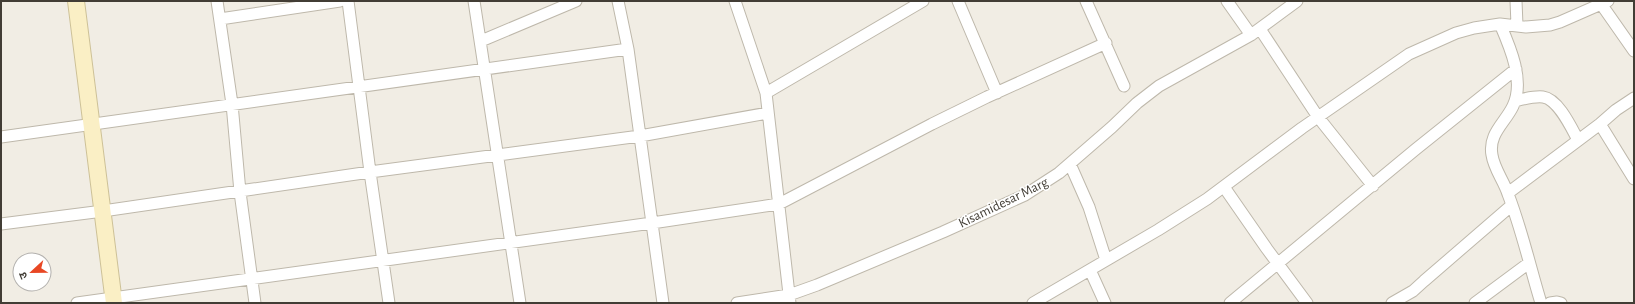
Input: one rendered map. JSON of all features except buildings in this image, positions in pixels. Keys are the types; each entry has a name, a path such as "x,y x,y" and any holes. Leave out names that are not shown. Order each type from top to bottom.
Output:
{"street":[{"path":"76,1 114,301"},
{"path":"217,1 232,104 240,192 255,303"},
{"path":"220,19 340,1"},
{"path":"348,1 382,261 390,303"},
{"path":"474,1 520,303"},
{"path":"481,41 576,1"},
{"path":"618,1 628,49 663,303"},
{"path":"735,1 766,92 790,299"},
{"path":"766,92 923,1"},
{"path":"958,1 997,93"},
{"path":"1086,1 1124,86"},
{"path":"1227,1 1251,35"},
{"name":"Kisamidesar Marg","path":"737,303 790,299 817,285 943,232 1025,195 1045,183 1070,164 1137,103 1159,86 1251,35 1297,1"},
{"path":"1516,1 1517,26"},
{"path":"1033,303 1158,230 1224,187 1318,117 1409,54 1456,33 1484,26 1500,24 1533,27 1550,25 1560,22 1603,2 1634,51"},
{"path":"1500,24 1513,55 1516,68 1517,86 1513,106 1493,136 1491,144 1492,155 1512,205 1540,303"},
{"path":"1260,29 1318,117 1373,186"},
{"path":"76,303 114,301 251,278 382,261 779,204 932,124 1106,43"},
{"path":"1,137 628,49"},
{"path":"1230,303 1516,68"},
{"path":"1515,101 1543,97 1550,99 1557,106 1578,140"},
{"path":"1508,193 1600,124 1616,110 1634,98"},
{"path":"1,224 240,192 497,154 640,136 768,113"},
{"path":"1600,124 1634,179"},
{"path":"1070,164 1089,207 1106,260"},
{"path":"1224,187 1307,303"},
{"path":"1392,303 1413,291 1512,205"},
{"path":"1475,303 1529,263"},
{"path":"1090,270 1105,303"},
{"path":"1550,303 1561,303"}]}
